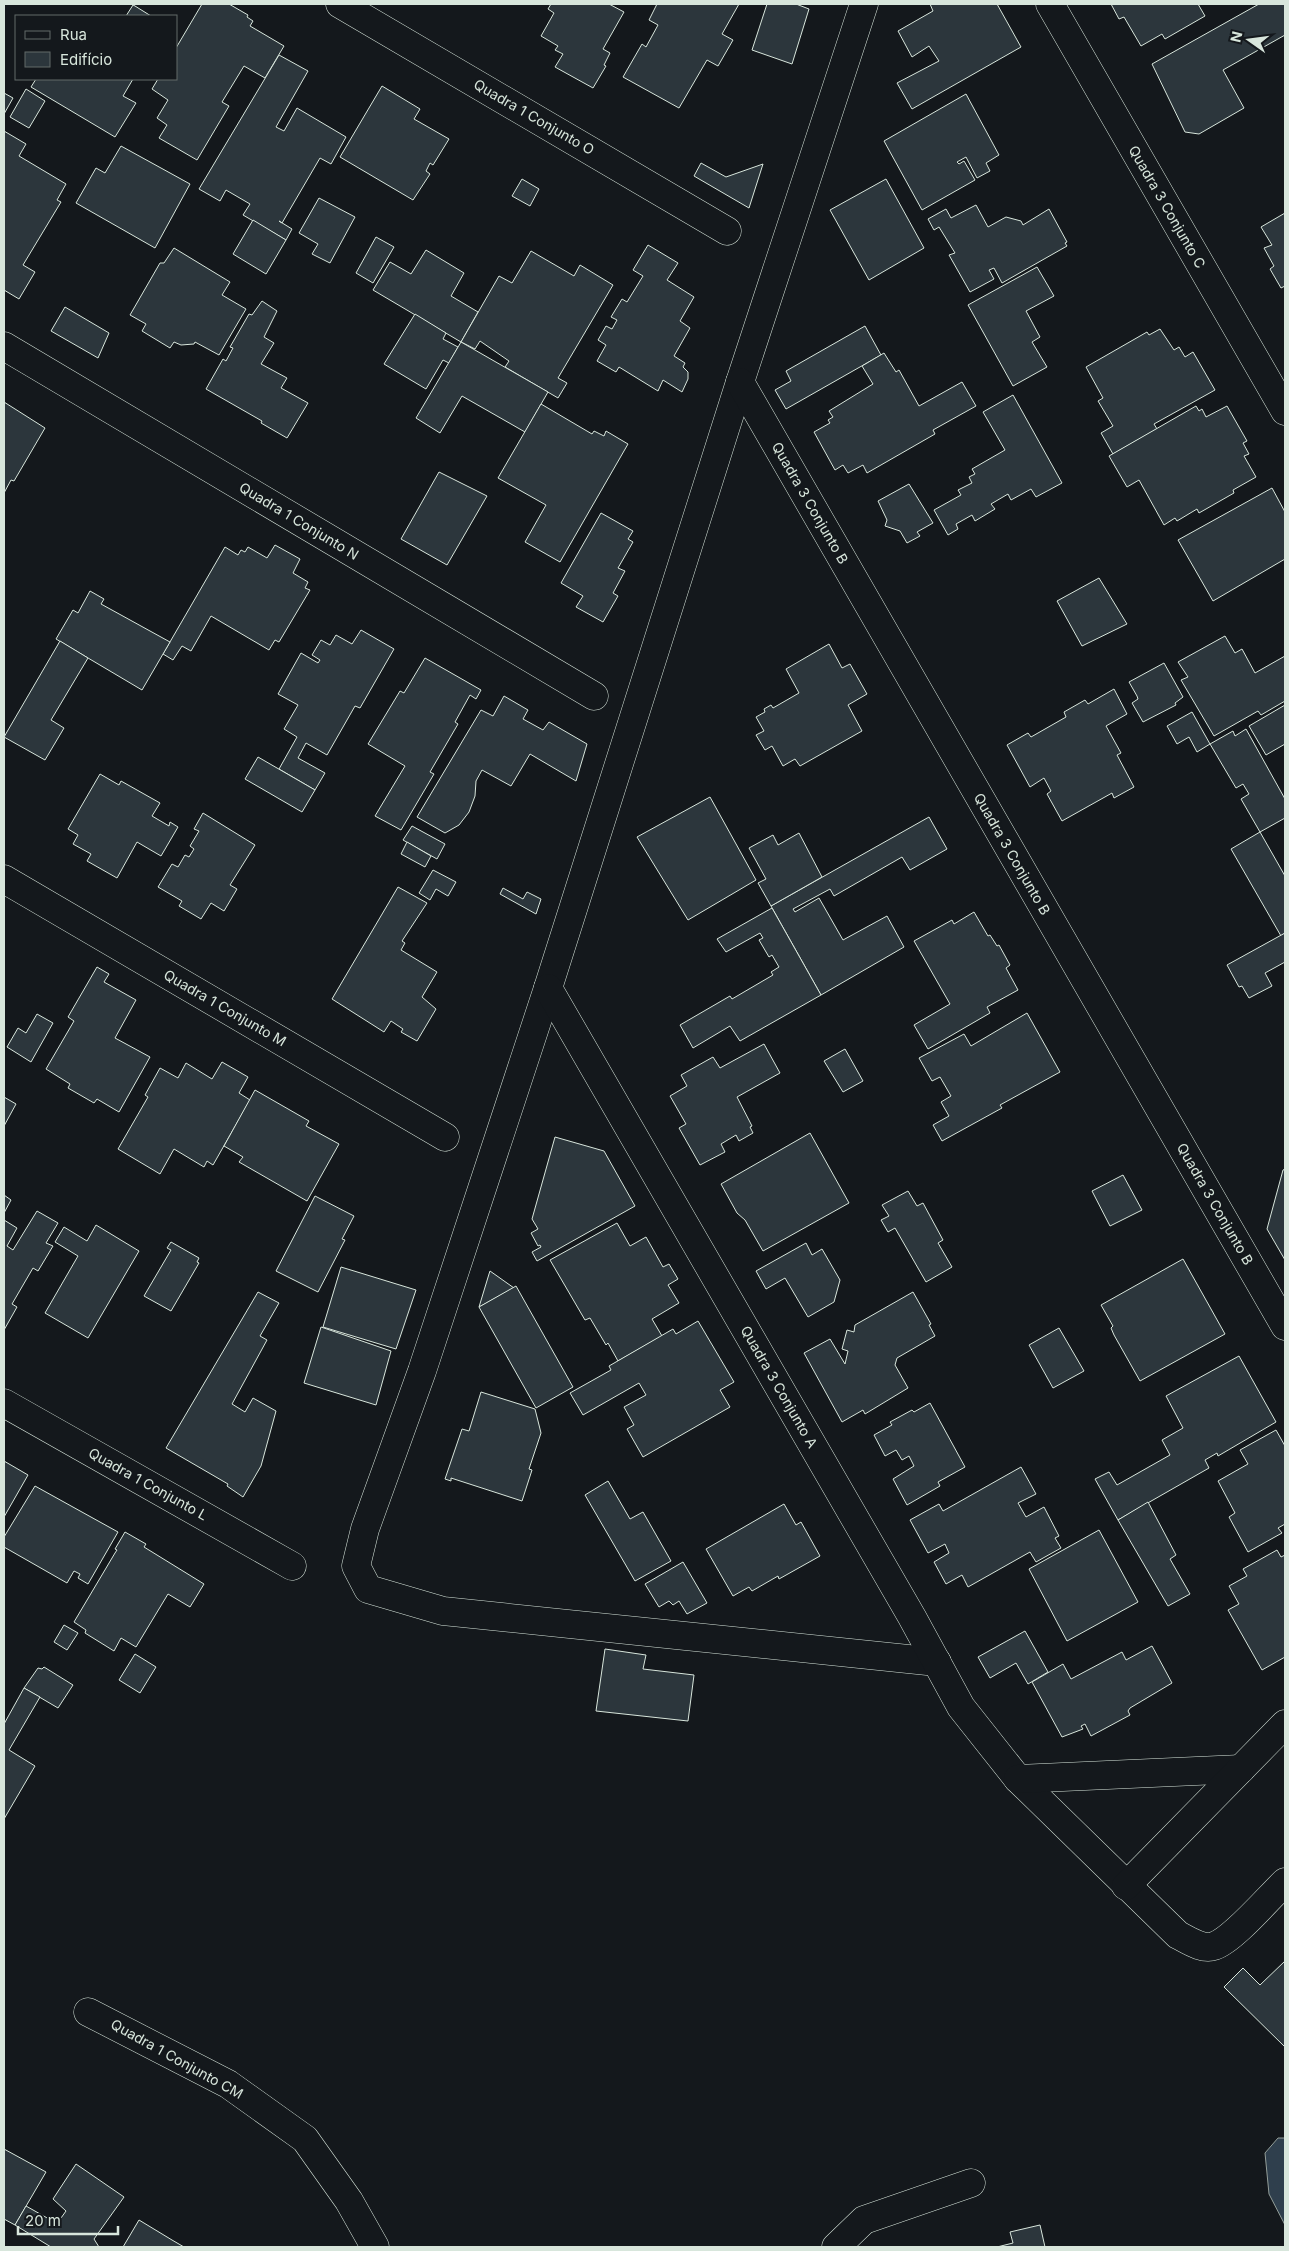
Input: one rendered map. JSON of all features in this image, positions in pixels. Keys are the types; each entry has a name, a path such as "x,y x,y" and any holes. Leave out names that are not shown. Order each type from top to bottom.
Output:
{"street":[{"name":"Quadra 1 Conjunto O","path":"340,4 727,231"},
{"path":"864,4 740,382 548,988 422,1371 365,1529 356,1566 368,1589 443,1611 937,1662"},
{"name":"Quadra 3 Conjunto C","path":"1050,4 1285,411"},
{"name":"Quadra 1 Conjunto N","path":"4,346 594,696"},
{"name":"Quadra 3 Conjunto B","path":"740,382 1285,1326"},
{"name":"Quadra 1 Conjunto M","path":"4,879 446,1137"},
{"name":"Quadra 3 Conjunto A","path":"548,988 937,1662 961,1707 1018,1779 1178,1935 1198,1945 1213,1947 1228,1938 1285,1882"},
{"name":"Quadra 1 Conjunto L","path":"4,1403 292,1566"},
{"path":"1126,1886 1285,1724"},
{"path":"1018,1779 1242,1769"},
{"name":"Quadra 1 Conjunto CM","path":"88,2012 228,2084 305,2139 349,2201 375,2247"},
{"path":"836,2247 864,2220 971,2183"}],"water":[{"path":"1278,2138 1285,2138 1285,2225 1269,2194 1265,2153"}],"building":[{"path":"202,4 229,4 248,15 247,17 253,21 250,26 284,46 265,78 244,66 222,102 229,106 197,160 159,138 167,125 157,118 168,100 152,89 157,80 178,80 178,45"},
{"path":"551,4 609,4 624,12 603,49 610,53 604,65 606,66 593,88 555,67 563,54 555,50 558,46 541,36 554,13 548,9"},
{"path":"657,4 739,4 722,34 733,40 718,66 707,60 679,108 623,77 642,44 646,47 658,25 649,20"},
{"path":"767,4 796,4 809,9 792,64 752,50"},
{"path":"930,4 997,4 1021,47 912,109 897,83 939,61 929,46 912,57 898,31 933,11"},
{"path":"1111,4 1198,4 1205,16 1165,39 1162,34 1141,46 1124,17 1119,19"},
{"path":"1259,4 1285,4 1285,35 1223,70 1244,108 1199,134 1185,132 1152,64"},
{"path":"133,5 149,15 127,15"},
{"path":"279,55 308,71 276,127 284,131 297,108 346,137 331,164 320,158 282,223 292,229 286,240 243,215 250,204 226,190 220,201 199,189"},
{"path":"35,80 132,80 123,96 136,103 115,137 31,87"},
{"path":"382,86 420,109 414,119 449,139 433,165 430,163 426,171 430,174 413,200 340,157"},
{"path":"26,89 45,101 29,128 10,117"},
{"path":"4,93 13,98 4,114"},
{"path":"966,94 999,155 986,163 990,171 977,178 966,157 957,162 959,164 964,161 975,180 922,210 884,141"},
{"path":"4,131 26,144 19,156 66,184 57,200 61,202 23,265 35,272 19,299 4,290"},
{"path":"121,146 190,184 155,248 76,203 96,168 105,173"},
{"path":"701,163 726,177 763,164 749,208 694,176"},
{"path":"522,179 539,189 530,206 512,196"},
{"path":"886,179 924,248 869,280 830,210"},
{"path":"319,198 355,217 330,263 312,254 318,244 299,233"},
{"path":"976,205 988,227 1006,217 1021,221 1023,225 1049,209 1067,242 1065,243 1067,246 1002,283 994,268 989,270 994,279 970,292 949,255 955,253 939,227 934,230 928,219 946,209 951,218"},
{"path":"1285,213 1285,286 1281,288 1270,269 1274,266 1264,248 1272,245 1261,227"},
{"path":"253,220 286,240 266,274 233,254"},
{"path":"376,237 394,247 373,283 356,273"},
{"path":"648,245 678,263 667,280 694,297 680,321 690,328 674,356 685,363 683,367 688,372 688,379 682,392 663,380 658,391 619,367 616,372 597,361 606,345 598,340 606,326 612,329 617,320 611,317 622,299 627,302 643,276 633,270"},
{"path":"174,248 230,282 222,295 246,309 219,355 195,342 194,344 181,345 174,342 170,348 142,331 146,324 130,315 160,263 164,263"},
{"path":"426,250 464,273 451,296 478,312 461,342 373,290 390,262 411,274"},
{"path":"531,251 574,276 580,265 613,285 558,378 567,383 558,398 505,367 509,361 480,341 475,349 461,342 499,276 512,283"},
{"path":"1037,267 1054,296 1026,311 1040,337 1032,342 1047,367 1013,386 968,305"},
{"path":"262,301 277,311 264,337 274,343 261,364 287,378 281,388 308,403 287,438 261,423 262,421 206,389 223,359 226,361 233,348 230,347 249,314 252,315"},
{"path":"65,307 109,333 98,358 51,331"},
{"path":"415,314 446,333 443,339 458,347 449,363 443,360 426,389 384,364"},
{"path":"865,326 881,355 786,409 775,390 791,381 786,371"},
{"path":"1160,329 1174,350 1179,347 1185,357 1193,352 1215,390 1154,424 1157,429 1113,454 1101,433 1113,426 1098,401 1103,398 1086,367 1147,332 1149,335"},
{"path":"461,342 548,392 525,432 462,396 440,433 416,418"},
{"path":"884,353 896,372 899,370 919,406 962,382 976,406 933,430 935,434 867,473 863,465 848,473 843,465 835,470 814,432 830,423 828,420 833,417 829,411 873,384 862,366"},
{"path":"1013,395 1062,483 1036,497 1031,489 1011,500 1008,494 991,504 995,509 975,521 972,515 956,524 958,529 948,535 934,510 961,495 958,490 972,483 969,477 975,474 972,469 1005,450 983,412"},
{"path":"4,402 45,428 14,481 11,480 4,493"},
{"path":"541,404 592,434 594,431 604,436 606,431 628,444 560,562 525,542 546,505 498,478"},
{"path":"1196,406 1199,411 1202,409 1206,417 1227,406 1247,441 1243,443 1249,454 1244,456 1256,477 1233,490 1234,493 1199,513 1197,509 1177,521 1175,518 1164,525 1139,480 1127,487 1109,456"},
{"path":"439,472 487,496 447,565 401,539"},
{"path":"909,484 933,523 917,532 920,536 907,543 900,531 885,526 887,520 878,501"},
{"path":"1272,488 1285,512 1285,559 1213,601 1178,540"},
{"path":"601,513 633,531 628,539 633,542 618,568 625,571 613,593 618,596 603,622 576,607 583,596 561,583"},
{"path":"275,545 300,559 293,573 308,582 305,588 310,590 279,642 275,640 269,650 211,616 191,651 182,646 173,660 163,654 225,547 238,555 241,550 245,552 248,547 267,558"},
{"path":"1099,578 1127,624 1082,646 1057,601"},
{"path":"90,591 104,599 101,604 170,642 142,690 56,639 73,610 78,613"},
{"path":"361,630 394,649 360,708 355,706 327,755 306,743 298,758 325,773 315,790 279,769 297,737 284,729 298,705 278,694 301,653 318,663 320,660 312,655 321,640 330,645 336,635 352,644"},
{"path":"1225,636 1235,653 1242,649 1255,673 1285,656 1285,701 1261,715 1258,711 1214,736 1181,680 1188,677 1178,662"},
{"path":"60,641 88,658 51,720 64,728 45,760 4,737"},
{"path":"829,644 842,668 850,664 867,694 848,705 862,731 800,766 795,759 783,766 772,746 765,750 756,735 764,731 756,717 765,712 764,709 771,705 773,708 799,693 786,669"},
{"path":"425,658 481,690 476,699 470,695 455,722 458,724 430,772 434,774 401,830 375,816 405,766 368,744 400,691 404,693"},
{"path":"1164,663 1183,697 1175,703 1176,705 1143,722 1132,703 1138,699 1129,682"},
{"path":"1114,689 1127,714 1106,726 1121,753 1117,755 1134,787 1114,798 1112,793 1062,821 1047,794 1051,791 1044,778 1030,787 1007,745 1028,733 1031,737 1066,717 1064,712 1085,700 1088,704"},
{"path":"504,696 528,710 523,719 543,730 549,722 587,744 576,781 530,754 511,786 482,770 476,781 475,796 469,812 459,825 445,833 417,817 481,710 493,716"},
{"path":"1285,705 1285,744 1266,755 1249,726"},
{"path":"1192,712 1210,744 1197,752 1189,737 1177,744 1167,726"},
{"path":"1246,729 1285,799 1285,818 1260,832 1241,799 1249,794 1243,784 1236,788 1210,744 1233,731 1235,736"},
{"path":"258,757 315,790 302,812 245,779"},
{"path":"100,774 119,785 121,781 160,803 152,816 169,826 170,822 178,827 161,856 137,842 117,878 87,861 91,854 73,844 78,835 68,829"},
{"path":"710,797 756,880 688,920 637,837"},
{"path":"203,813 255,845 230,885 237,889 224,911 211,903 201,919 179,906 182,901 158,887 172,864 178,867 185,855 189,857 194,849 190,846 199,831 194,829"},
{"path":"929,817 947,849 910,870 902,857 834,896 830,889 793,909 795,912 819,898 843,940 887,916 904,947 821,995 771,906"},
{"path":"412,826 445,844 437,859 403,840"},
{"path":"1260,832 1285,876 1285,933 1281,936 1231,849"},
{"path":"799,833 822,877 771,906 758,883 766,879 749,848 773,835 778,845"},
{"path":"407,842 431,856 425,867 401,854"},
{"path":"433,870 456,882 448,896 436,889 430,900 419,893"},
{"path":"398,887 427,903 402,941 405,943 401,950 437,972 422,997 436,1009 417,1041 401,1032 403,1029 391,1021 384,1032 332,999"},
{"path":"503,888 523,899 527,892 541,899 536,914 500,894"},
{"path":"772,908 821,995 740,1041 730,1026 693,1048 680,1025 730,996 732,999 773,975 771,972 779,967 772,955 769,957 759,940 763,938 760,933 726,952 717,939"},
{"path":"974,912 988,936 990,935 997,946 999,945 1010,965 1006,968 1018,990 987,1007 990,1013 928,1049 914,1025 950,1004 914,941 952,920 954,924"},
{"path":"1285,933 1285,962 1265,973 1272,986 1249,998 1242,986 1239,987 1227,965"},
{"path":"97,967 109,974 104,982 136,1000 115,1038 150,1057 119,1112 97,1099 94,1103 68,1088 70,1084 46,1069 74,1021 68,1017"},
{"path":"1027,1013 1060,1072 1000,1105 1002,1108 942,1141 933,1125 949,1116 941,1102 951,1096 940,1077 932,1081 919,1058 964,1034 971,1046"},
{"path":"37,1014 53,1023 31,1062 7,1047 18,1028 26,1033"},
{"path":"764,1044 780,1073 737,1097 752,1126 750,1127 753,1133 739,1141 736,1135 721,1144 725,1152 700,1165 679,1128 686,1124 670,1096 687,1086 681,1075 713,1057 720,1068"},
{"path":"845,1049 863,1081 843,1092 824,1061"},
{"path":"222,1062 248,1077 239,1093 250,1100 213,1165 207,1161 204,1167 174,1149 160,1174 118,1149 148,1097 145,1095 160,1068 178,1078 186,1063 212,1079"},
{"path":"255,1090 309,1121 306,1126 339,1144 307,1201 239,1162 243,1157 224,1146"},
{"path":"4,1097 16,1104 4,1126"},
{"path":"810,1133 849,1203 763,1251 745,1220 737,1213 721,1184"},
{"path":"555,1137 604,1151 635,1206 537,1261 532,1252 541,1247 540,1245 538,1246 531,1233 538,1229 532,1219"},
{"path":"1285,1169 1285,1260 1267,1229 1283,1170"},
{"path":"1123,1175 1142,1210 1110,1226 1092,1191"},
{"path":"908,1191 917,1206 923,1203 943,1240 938,1243 952,1267 926,1282 895,1228 888,1232 881,1220 889,1216 882,1205"},
{"path":"4,1195 11,1200 4,1213"},
{"path":"315,1196 354,1216 342,1239 345,1240 318,1292 276,1271"},
{"path":"37,1211 58,1223 46,1243 53,1246 38,1271 33,1268 12,1304 17,1307 4,1330 4,1220 17,1228 7,1246 13,1250"},
{"path":"617,1223 630,1246 646,1237 663,1267 669,1264 678,1279 668,1285 679,1303 652,1319 662,1336 618,1361 590,1318 585,1320 550,1260"},
{"path":"96,1225 139,1251 88,1338 45,1313 78,1256 55,1242 64,1227 87,1241"},
{"path":"171,1242 199,1258 197,1262 199,1263 171,1311 144,1296 171,1250 167,1248"},
{"path":"806,1243 812,1255 822,1249 840,1280 834,1302 808,1317 785,1278 766,1289 756,1271"},
{"path":"1183,1259 1225,1334 1140,1381 1114,1335 1111,1328 1113,1326 1101,1305"},
{"path":"341,1267 416,1290 396,1349 323,1327"},
{"path":"490,1271 514,1288 479,1307 489,1274"},
{"path":"516,1286 573,1387 536,1408 479,1307"},
{"path":"258,1292 279,1303 260,1336 267,1340 232,1404 245,1412 253,1398 276,1411 261,1466 243,1497 227,1486 228,1484 166,1448"},
{"path":"913,1292 931,1324 929,1325 935,1336 897,1358 895,1365 908,1388 865,1414 863,1410 842,1422 804,1353 830,1339 845,1364 848,1351 842,1349 847,1330 854,1332 855,1325"},
{"path":"698,1321 734,1382 720,1390 730,1407 643,1457 627,1429 634,1425 624,1407 646,1395 639,1383 583,1415 570,1393 611,1370 609,1366 673,1329 676,1334"},
{"path":"321,1327 391,1351 376,1405 304,1383"},
{"path":"1059,1328 1084,1371 1053,1388 1029,1345"},
{"path":"1239,1356 1276,1422 1218,1456 1217,1453 1205,1460 1209,1468 1118,1520 1095,1479 1109,1472 1117,1485 1170,1455 1162,1440 1183,1428 1166,1396"},
{"path":"481,1392 535,1409 541,1433 529,1469 532,1470 522,1501 451,1478 451,1481 445,1479 462,1429 469,1431"},
{"path":"930,1403 965,1467 938,1482 940,1486 907,1505 893,1479 914,1466 909,1456 902,1460 896,1450 885,1456 874,1435 892,1425 890,1422"},
{"path":"1276,1430 1285,1446 1285,1524 1278,1528 1282,1533 1248,1552 1229,1517 1235,1513 1218,1481 1248,1464 1240,1450"},
{"path":"4,1461 28,1475 4,1517"},
{"path":"1021,1467 1036,1494 1018,1503 1026,1517 1044,1507 1059,1536 1055,1538 1061,1548 1036,1562 1030,1552 968,1587 962,1575 946,1584 934,1562 949,1553 945,1544 928,1553 910,1520 939,1504 943,1511"},
{"path":"608,1481 630,1519 643,1512 671,1561 635,1581 585,1495"},
{"path":"35,1486 118,1532 88,1584 78,1578 80,1574 74,1571 67,1583 4,1547 4,1537"},
{"path":"1148,1502 1176,1555 1170,1559 1190,1594 1168,1606 1118,1520"},
{"path":"784,1504 796,1525 801,1522 820,1556 779,1579 778,1576 752,1591 749,1587 733,1596 706,1549"},
{"path":"1099,1530 1138,1602 1067,1641 1029,1569"},
{"path":"125,1532 146,1544 144,1547 204,1584 190,1607 168,1594 136,1647 121,1638 114,1651 85,1633 86,1630 74,1622 117,1550 115,1549"},
{"path":"1277,1550 1281,1557 1285,1555 1285,1657 1262,1670 1228,1610 1239,1604 1229,1586 1247,1576 1243,1569"},
{"path":"683,1562 707,1603 687,1614 679,1601 673,1605 669,1601 659,1607 645,1584"},
{"path":"64,1625 78,1633 67,1650 54,1642"},
{"path":"1025,1631 1048,1672 1028,1684 1016,1663 990,1678 978,1657"},
{"path":"1152,1646 1172,1683 1130,1708 1128,1711 1130,1715 1091,1736 1085,1724 1081,1726 1083,1729 1062,1737 1032,1682 1063,1664 1071,1679 1122,1652 1126,1660"},
{"path":"605,1649 646,1655 643,1669 694,1675 688,1721 596,1711"},
{"path":"135,1654 156,1667 140,1693 119,1680"},
{"path":"44,1667 73,1685 58,1708 24,1688 38,1668 42,1669"},
{"path":"24,1688 40,1697 9,1750 35,1766 4,1819 4,1724"},
{"path":"1285,1961 1285,2047 1224,1987 1243,1968 1260,1985"},
{"path":"4,2149 46,2172 15,2225 4,2219"},
{"path":"76,2164 124,2197 94,2239 99,2247 51,2247 15,2225 26,2206 49,2219 51,2217 61,2218 66,2211 53,2199"},
{"path":"139,2220 172,2240 184,2247 123,2247"},
{"path":"1040,2225 1045,2247 997,2247 1013,2243 1010,2232"}]}
